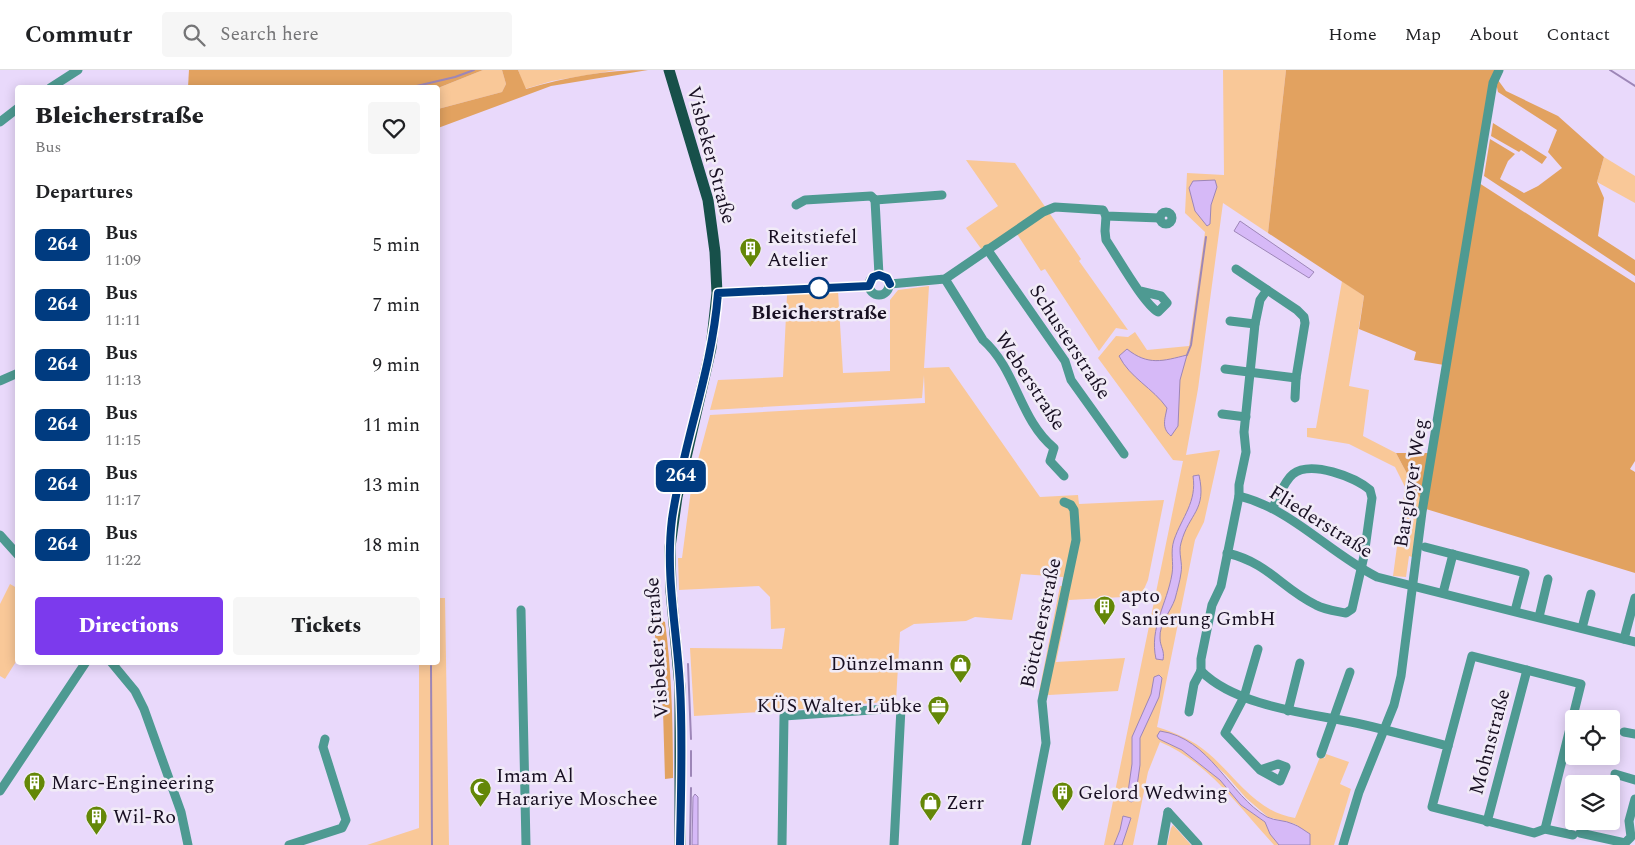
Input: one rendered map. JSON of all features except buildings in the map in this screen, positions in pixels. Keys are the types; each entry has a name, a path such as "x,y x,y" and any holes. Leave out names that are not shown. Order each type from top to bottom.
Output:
{"main road":[{"name":"Visbeker Straße","path":"669,70 708,200 718,293 711,348 677,497 670,547 671,591 680,687 680,845"}],"street":[{"path":"55,85 78,70"},
{"name":"Bargloyer Weg","path":"1343,845 1359,792 1394,705 1401,676 1423,508 1487,118 1493,83 1498,70"},
{"path":"0,122 15,110"},
{"path":"875,200 942,195"},
{"path":"796,205 805,200 871,196 875,200 879,275"},
{"path":"890,284 945,279 1043,212 1055,208 1104,210 1106,216 1104,231 1106,240 1140,291"},
{"path":"1106,216 1160,218"},
{"name":"Schusterstraße","path":"987,249 1065,361 1071,380 1124,454"},
{"path":"1236,269 1304,316 1295,398"},
{"path":"869,286 873,277 879,275 887,278 890,284"},
{"name":"Weberstraße","path":"945,279 983,340 1003,364 1021,404 1044,440 1054,448 1050,460 1064,476"},
{"path":"869,286 874,294 880,295 886,293 890,284"},
{"path":"718,293 869,286"},
{"path":"1239,496 1239,485 1246,452 1249,373 1255,324 1260,300 1267,290"},
{"path":"1230,321 1255,324"},
{"path":"1225,369 1296,378"},
{"path":"0,381 15,374"},
{"path":"1222,414 1246,417"},
{"path":"1227,553 1258,563 1294,592 1317,606 1346,613 1352,609 1361,569 1372,498 1368,488 1340,474 1305,468 1291,475 1273,508"},
{"name":"Fliederstraße","path":"1189,712 1194,684 1201,671 1201,659 1212,605 1221,586 1239,496 1258,501 1273,508 1361,569 1386,580 1413,585 1635,642"},
{"name":"Böttcherstraße","path":"1026,845 1046,743 1042,700 1076,540 1074,510 1064,502"},
{"path":"0,535 15,552"},
{"path":"1425,547 1525,573 1515,611"},
{"path":"1443,593 1453,554"},
{"path":"1539,617 1548,579"},
{"path":"1582,628 1591,594"},
{"path":"1624,639 1635,598"},
{"path":"521,610 526,845"},
{"path":"1258,649 1244,696 1226,733 1260,770"},
{"name":"Mohnstraße","path":"1545,829 1581,684 1472,656 1432,807 1534,833 1545,829 1625,843 1631,837 1629,821 1635,799"},
{"path":"1288,711 1300,664"},
{"path":"0,791 84,665"},
{"path":"113,665 135,691 144,709 181,812 188,845"},
{"name":"Mohnstraße","path":"1487,822 1527,670"},
{"name":"Mohnstraße","path":"1201,671 1208,678 1244,696 1288,711 1333,719 1448,746"},
{"path":"1321,754 1350,672"},
{"path":"782,845 784,716 901,708 894,845"},
{"path":"1624,732 1635,734"},
{"path":"289,845 342,828 345,825 346,820 323,747 325,739"},
{"path":"1615,774 1635,780"},
{"path":"1162,845 1168,812 1198,845"}],"shaded area":[{"path":"189,70 483,70 440,87 440,85 188,85"},
{"path":"483,70 502,70 506,84 502,92 440,108 440,87"},
{"path":"502,70 518,70 526,89 586,75 648,70 551,86 440,127 440,108 502,92 506,84"},
{"path":"518,70 617,70 552,81 525,89"},
{"path":"1223,70 1286,70 1268,233 1223,203 1198,389 1186,455 1220,450 1204,522 1195,540 1157,727 1184,737 1202,748 1247,792 1269,809 1281,814 1295,818 1320,757 1325,758 1326,754 1349,762 1340,784 1351,789 1334,845 1310,845 1309,834 1295,824 1268,817 1246,798 1226,775 1196,747 1159,739 1182,750 1220,780 1241,805 1265,822 1270,834 1279,845 1274,845 1208,773 1193,761 1160,742 1148,772 1133,845 1104,845 1183,461 1173,460 1098,358 1116,336 1128,337 1135,332 1147,350 1189,346 1205,232 1185,213 1187,173 1224,175"},
{"path":"1286,70 1496,70 1444,365 1414,360 1416,352 1359,329 1364,296 1268,233"},
{"path":"1498,80 1506,91 1558,116 1604,157 1597,182 1604,198 1598,236 1635,260 1635,276 1484,176 1490,139 1515,154 1508,161 1500,179 1524,193 1538,186 1562,168 1548,152 1557,130 1498,92 1496,83"},
{"path":"1493,123 1547,157 1542,164 1521,150 1519,152 1491,136"},
{"path":"1604,157 1635,176 1635,203 1597,182"},
{"path":"966,160 1015,163 1081,259 1079,261 1128,330 1116,328 1099,351 1045,269 1041,271 1017,234 982,250 966,228 998,206"},
{"path":"1215,180 1217,187 1211,205 1210,224 1207,226 1195,211 1189,188 1193,181"},
{"path":"1479,183 1635,283 1635,461 1630,469 1635,472 1635,573 1426,509"},
{"path":"1240,221 1314,272 1309,278 1234,231"},
{"path":"1342,281 1364,296 1349,386 1369,390 1363,436 1396,453 1420,498 1412,557 1409,556 1406,577 1393,576 1405,487 1395,467 1349,444 1307,437 1307,428 1316,428"},
{"path":"929,286 924,368 949,367 1040,497 1078,495 1079,504 1164,500 1148,580 1141,596 1069,600 1056,662 1125,658 1118,691 1049,695 1039,692 1063,577 1021,574 1012,620 975,617 966,621 914,624 900,632 896,701 694,716 690,648 782,649 785,628 771,629 770,597 759,586 679,590 678,558 682,558 692,482 710,415 925,403 924,375 922,398 710,410 718,380 783,377 787,295 838,291 843,373 890,371 890,300 898,290"},
{"path":"1127,349 1142,358 1156,361 1187,355 1180,380 1178,426 1171,436 1165,427 1167,408 1129,371 1119,356"},
{"path":"1396,453 1429,453 1420,498"},
{"path":"1199,475 1201,497 1184,533 1180,550 1181,569 1179,583 1175,599 1160,633 1163,660 1156,659 1155,637 1170,585 1173,566 1173,544 1191,502 1194,485 1193,476"},
{"path":"10,584 15,587 15,663 5,679 0,676 0,604"},
{"path":"440,598 445,598 449,845 367,845 419,828 419,665 440,665"},
{"path":"653,616 665,622 669,661 673,778 665,779 663,710"},
{"path":"1159,675 1162,678 1159,697 1140,738 1140,765 1135,800 1131,802 1127,799 1132,764 1132,737 1151,694 1154,677"},
{"path":"1160,731 1177,736 1192,744 1206,755 1241,795 1267,817 1290,823 1310,834 1310,845 1279,845 1270,834 1265,822 1241,805 1220,780 1182,750 1159,739 1157,736"},
{"path":"695,794 698,797 698,845 692,845 693,797"},
{"path":"1123,816 1131,818 1122,845 1114,845 1120,830"},
{"path":"1173,825 1191,845 1167,845"}],"waterway":[{"path":"421,85 455,77 474,70"},
{"path":"1610,70 1635,86"},
{"path":"1187,355 1191,345 1206,237"},
{"path":"688,664 691,739"},
{"path":"431,666 432,845"},
{"path":"691,751 691,776"},
{"path":"690,845 691,788"}],"bus line":[{"name":"264","path":"680,845 681,714 671,591 670,547 672,519 708,367 718,293 869,286 870,280 875,275 885,276 890,284"}],"place":[{"name":"Reitstiefel Atelier","path":"751,267"},
{"name":"Bleicherstraße","path":"819,288"},
{"name":"apto Sanierung GmbH","path":"1105,626"},
{"name":"Dünzelmann","path":"960,683"},
{"name":"KÜS Walter Lübke","path":"938,725"},
{"name":"Marc-Engineering","path":"35,802"},
{"name":"Imam Al Harariye Moschee","path":"480,807"},
{"name":"Gelord Wedwing","path":"1062,812"},
{"name":"Zerr","path":"930,822"},
{"name":"Wil-Ro","path":"97,836"}]}
